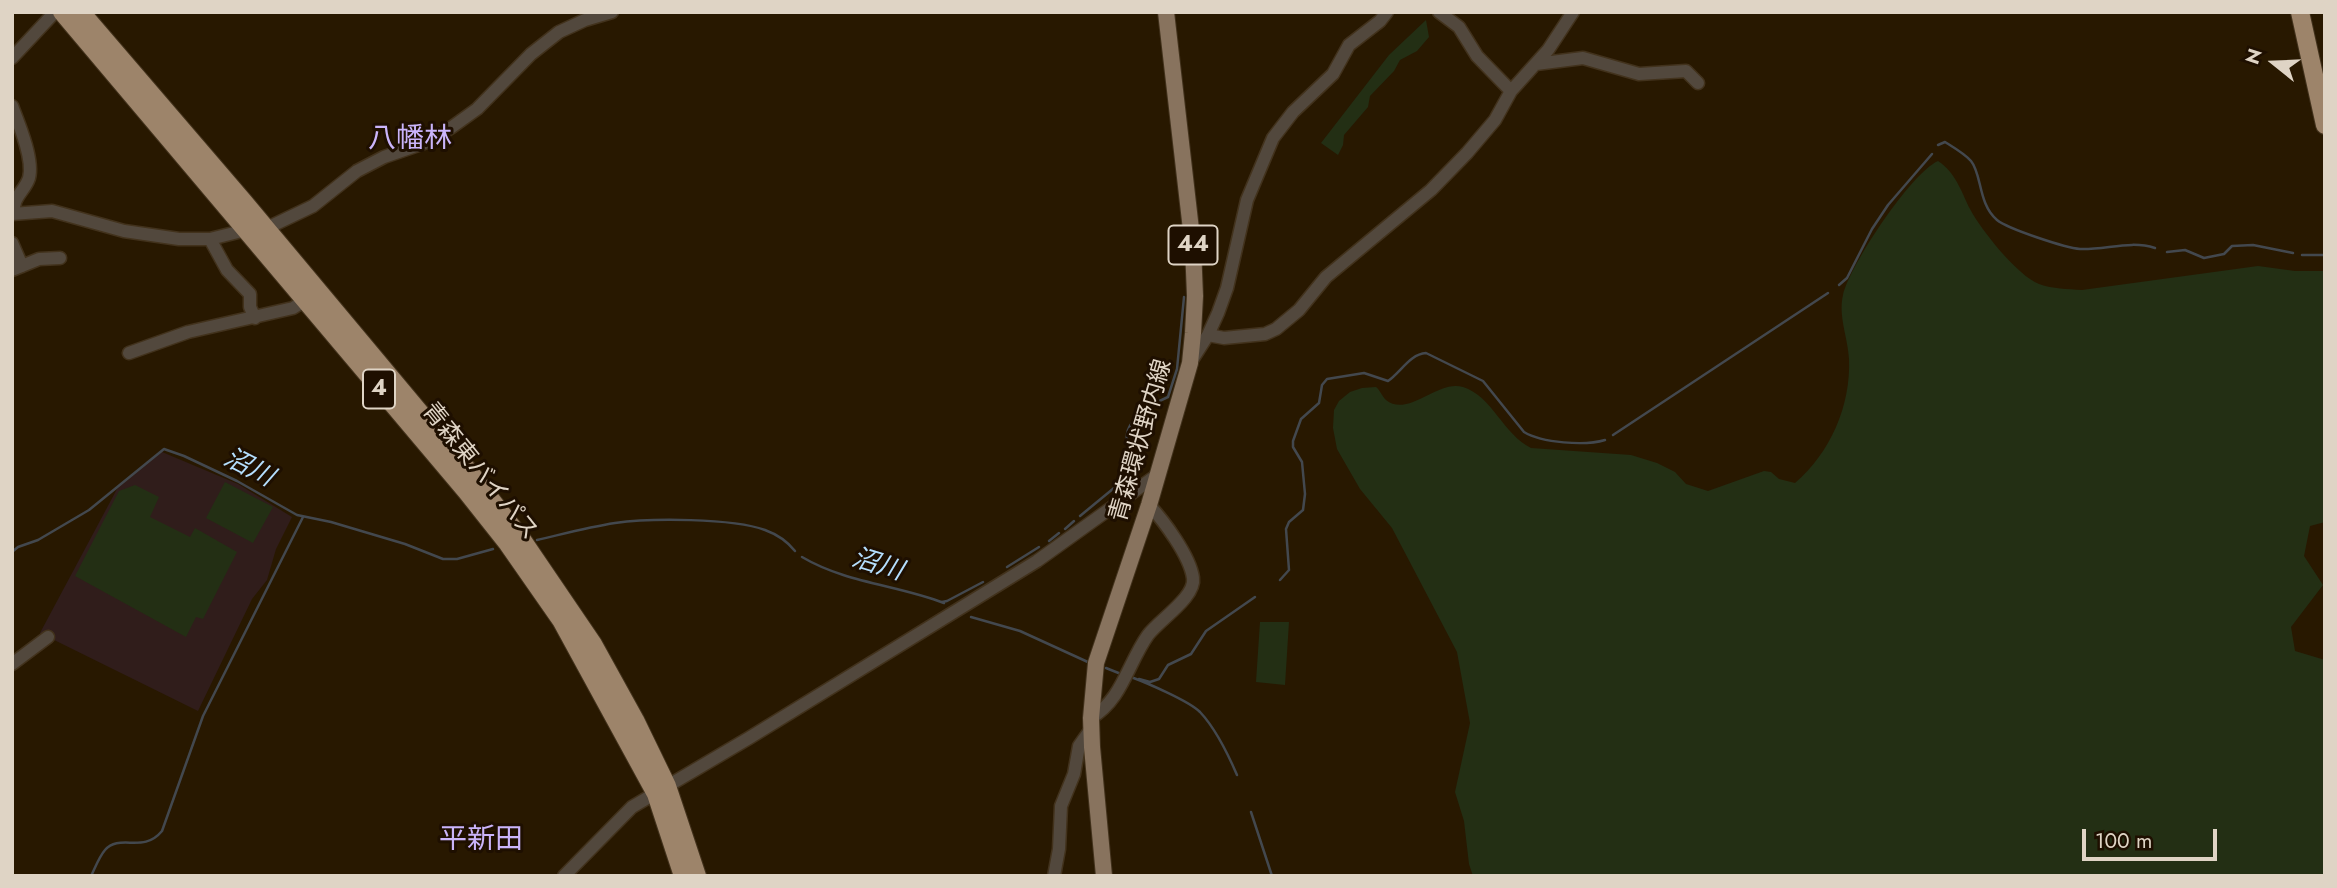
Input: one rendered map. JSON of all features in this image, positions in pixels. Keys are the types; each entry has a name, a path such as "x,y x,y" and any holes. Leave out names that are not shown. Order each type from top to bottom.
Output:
{"highway":[{"name":"青森東バイパス","path":"62,12 508,544 561,620 661,790 683,876"},
{"name":"青森東バイパス","path":"81,12 472,475 523,541 593,644 635,720 697,876"},
{"path":"2300,12 2325,125"}],"main road":[{"name":"青森環状野内線","path":"1104,876 1091,723 1096,663 1149,505 1190,363 1195,296 1193,247 1166,12"}],"street":[{"path":"12,58 55,12"},
{"path":"12,106 21,129 30,169 26,184 13,205 13,213 52,211 124,232 180,239 211,239 246,230 265,229 313,206 357,171 430,141 477,109 531,54 559,32 612,12"},
{"path":"1190,363 1208,335 1227,288 1247,200 1273,138 1293,112 1333,74 1349,45 1380,21 1387,12"},
{"path":"1439,12 1459,27 1477,56 1511,91"},
{"path":"1208,335 1233,338 1265,334 1276,329 1298,310 1326,277 1431,190 1495,120 1511,91 1548,50 1573,12"},
{"path":"1536,64 1583,58 1639,74 1686,71 1698,83"},
{"path":"211,239 227,271 250,294 250,307 256,318"},
{"path":"12,243 17,268 39,259 61,258"},
{"path":"129,353 188,332 293,308 304,300"},
{"path":"564,876 632,807 1037,561 1157,475"},
{"path":"1054,876 1059,849 1061,806 1074,774 1079,746 1091,723 1108,704 1126,676 1148,636 1163,618 1187,597 1193,587 1193,577 1178,542 1166,523 1149,505"},
{"path":"12,664 47,637"}],"shaded area":[{"path":"162,452 238,484 292,517 276,549 267,580 252,599 198,711 40,633 117,489"}],"green space":[{"path":"1426,20 1429,37 1417,51 1400,60 1394,71 1370,96 1368,107 1344,135 1338,155 1321,143 1389,55"},
{"path":"1938,161 1954,177 1975,218 1991,240 2021,272 2044,286 2082,290 2258,266 2295,271 2325,271 2325,522 2310,526 2304,556 2323,585 2291,627 2295,651 2325,660 2325,876 1473,876 1464,821 1455,792 1470,723 1457,652 1392,528 1360,489 1337,449 1333,428 1334,410 1339,401 1350,392 1362,388 1376,387 1386,400 1404,404 1444,388 1463,387 1482,398 1513,434 1531,448 1631,455 1657,463 1675,472 1686,484 1708,491 1764,471 1795,483 1828,443 1842,411 1849,377 1849,359 1842,319 1843,295 1848,281 1869,243 1898,201 1926,169"},
{"path":"225,482 273,507 253,543 206,518"},
{"path":"135,485 159,497 150,517 190,537 195,528 237,552 203,619 196,617 186,637 75,576 119,491"},
{"path":"1260,622 1289,622 1285,685 1256,682"}],"waterway":[{"path":"1938,145 1945,142 1971,161 1986,206 2003,224 2080,249 2127,245 2155,248"},
{"path":"1839,285 1847,278 1872,229 1888,205 1932,154"},
{"path":"2167,252 2185,250 2204,258 2224,254 2232,246 2253,245 2293,253"},
{"path":"2302,255 2325,255"},
{"path":"1613,435 1828,293"},
{"path":"1123,482 1133,475 1127,440 1130,426 1147,408 1168,397 1177,369 1184,297"},
{"path":"1280,580 1289,570 1286,529 1289,522 1303,510 1305,494 1302,462 1293,447 1293,441 1301,419 1319,403 1322,385 1327,379 1364,373 1388,381 1410,360 1426,353 1483,381 1524,432 1532,436 1564,442 1605,440"},
{"name":"沼川","path":"12,552 89,510 164,449 237,481 297,515 405,544 443,559 457,559 493,549"},
{"path":"1080,516 1114,488"},
{"path":"91,876 103,853 111,845 140,843 155,838 162,831 203,716 303,517"},
{"name":"沼川","path":"537,540 615,523 691,520 733,523 765,530 781,538 795,551"},
{"path":"1065,529 1074,521"},
{"path":"1049,541 1059,533"},
{"path":"1007,567 1039,547"},
{"name":"沼川","path":"802,557 836,573 944,603"},
{"path":"942,602 983,582"},
{"path":"1139,679 1150,682 1159,679 1168,665 1191,654 1206,631 1255,597"},
{"name":"沼川","path":"971,617 1020,631 1090,663"},
{"name":"沼川","path":"1106,668 1121,674"},
{"path":"1131,677 1178,698 1200,712 1226,750 1237,775"},
{"path":"1251,812 1272,876"}],"district":[{"name":"八幡林","path":"410,140"},
{"name":"平新田","path":"481,841"}]}
